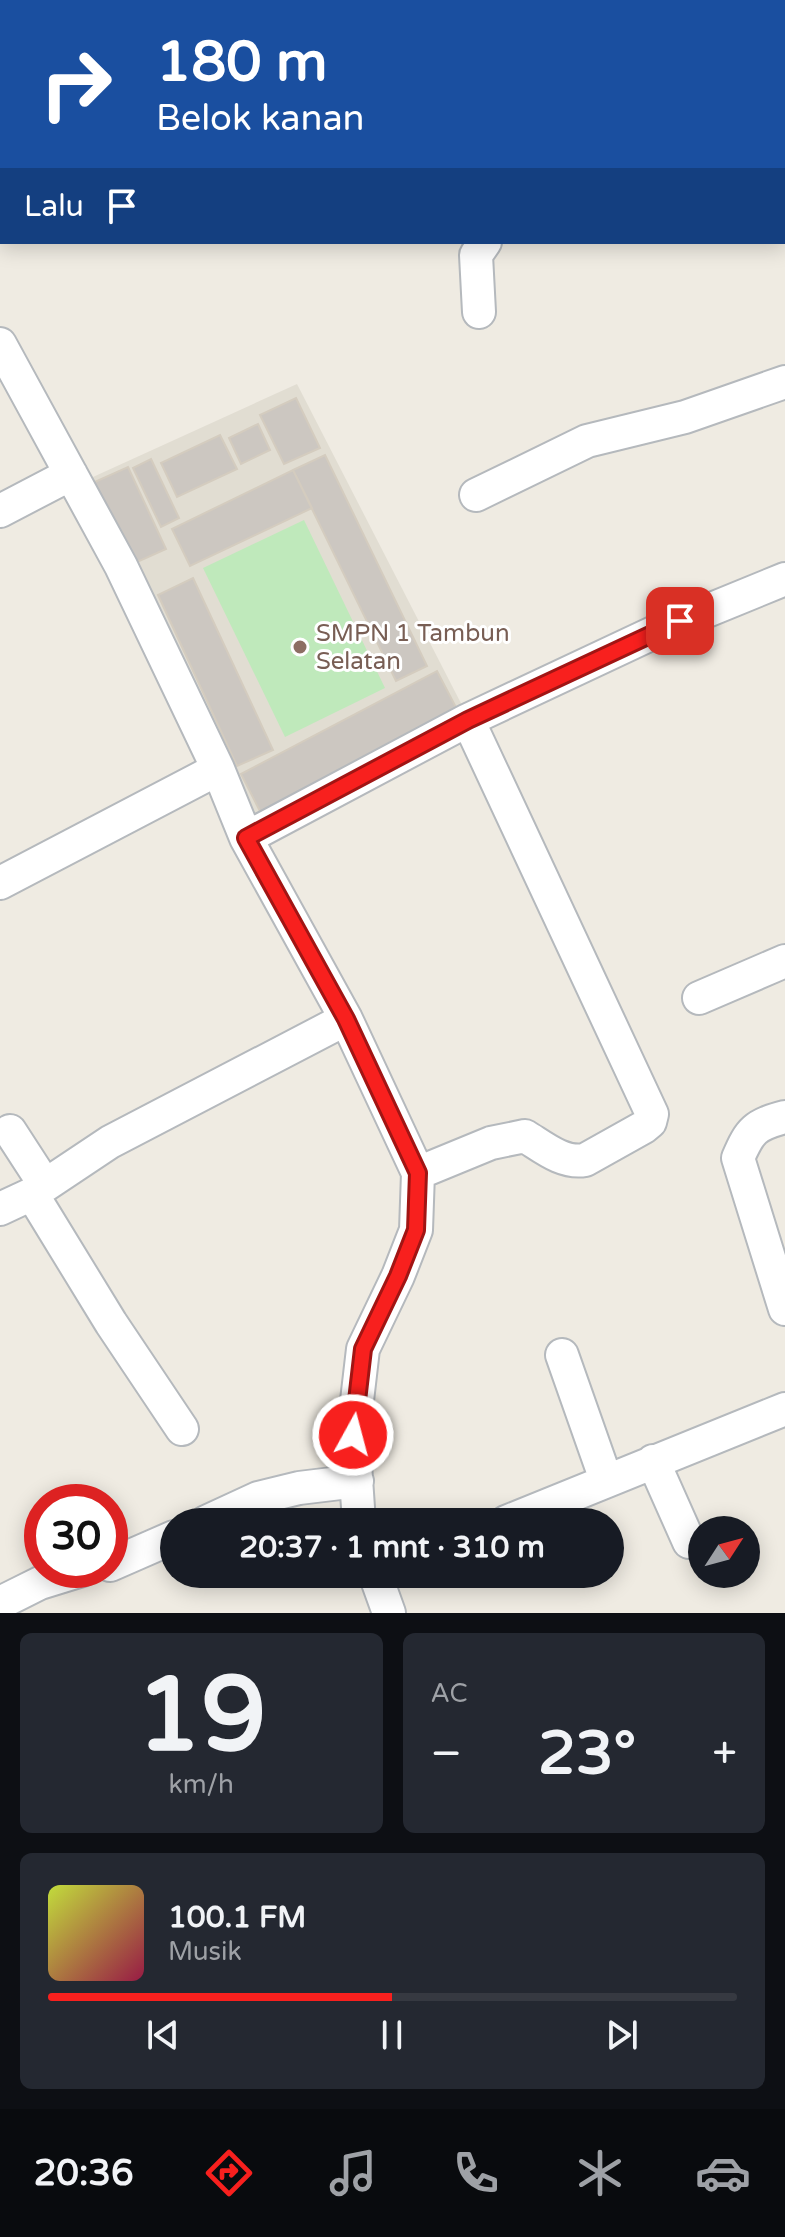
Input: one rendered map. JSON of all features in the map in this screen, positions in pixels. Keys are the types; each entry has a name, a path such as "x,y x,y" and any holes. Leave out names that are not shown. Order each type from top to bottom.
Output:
{"street":[{"path":"479,312 476,255 484,244"},
{"path":"0,344 121,566 218,769 246,838 346,1019 418,1173 416,1230 363,1349 353,1435 358,1508"},
{"path":"476,495 587,441 685,417 785,382"},
{"path":"0,511 71,474"},
{"path":"246,838 468,720 653,633 785,579"},
{"path":"418,1173 491,1143 525,1136 561,1157 585,1160 644,1127 650,1122 652,1114 468,720"},
{"path":"0,883 218,769"},
{"path":"699,998 785,961"},
{"path":"0,1209 39,1189 110,1142 346,1019"},
{"path":"785,1117 763,1123 748,1134 738,1158 785,1309"},
{"path":"10,1131 111,1323 182,1429"},
{"path":"562,1355 606,1480"},
{"path":"539,1508 785,1409"},
{"path":"653,1461 688,1540"},
{"path":"236,1508 258,1498 299,1488 357,1481"},
{"path":"128,1557 160,1543"},
{"path":"0,1603 30,1588"},
{"path":"381,1588 388,1613"}],"shaded area":[{"name":"SMPN 1 Tambun Selatan","path":"297,384 467,715 255,828 82,482"}],"green space":[{"path":"304,520 385,688 285,737 203,568"}],"building":[{"path":"296,398 320,448 284,464 260,415"},
{"path":"258,424 270,450 241,464 229,438"},
{"path":"220,435 237,469 177,497 161,463"},
{"path":"325,455 427,666 396,681 293,470"},
{"path":"151,459 179,518 161,527 133,468"},
{"path":"128,467 166,549 126,567 88,485"},
{"path":"293,470 312,508 190,566 172,529"},
{"path":"193,578 273,750 237,766 158,595"},
{"path":"437,671 460,715 264,819 241,774"}],"place":[{"name":"SMPN 1 Tambun Selatan","path":"300,647"}],"route":[{"path":"353,1435 363,1349 416,1230 418,1173 346,1019 246,838 468,720 680,621"}]}
